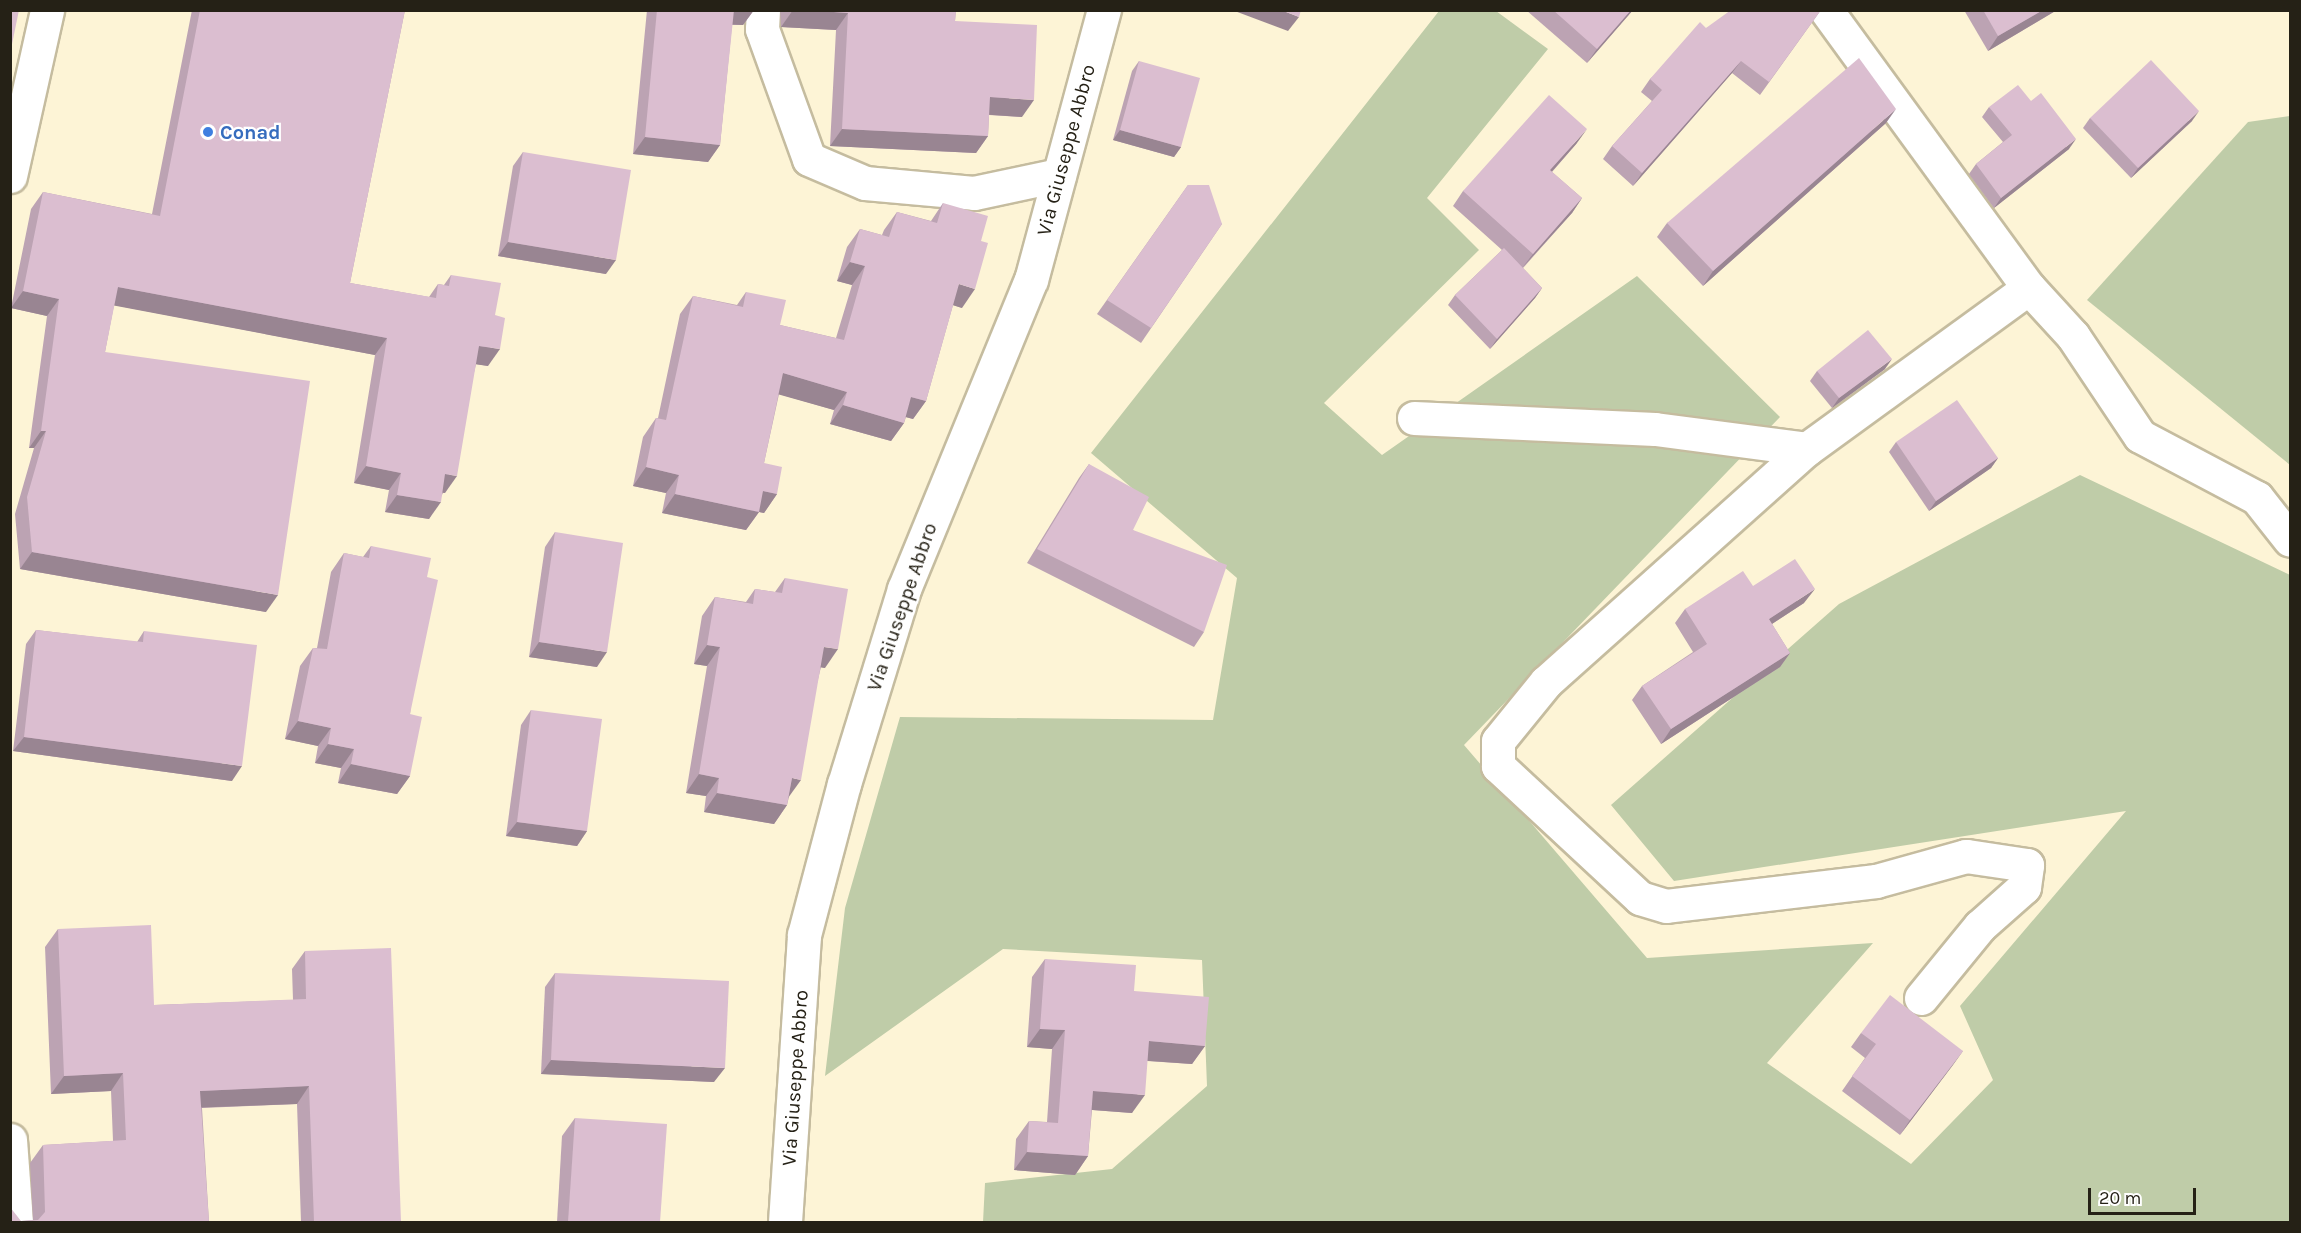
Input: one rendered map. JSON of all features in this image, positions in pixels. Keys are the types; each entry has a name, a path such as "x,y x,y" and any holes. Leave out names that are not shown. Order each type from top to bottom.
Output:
{"street":[{"path":"10,176 46,10"},
{"path":"763,10 762,29 809,159 865,183 974,194 1059,176"},
{"name":"Via Giuseppe Abbro","path":"785,1222 804,935 818,881 904,589 1031,280 1104,10"},
{"path":"1826,10 2029,288 2073,336 2140,436 2257,498 2290,540"},
{"path":"1921,998 1980,926 2024,887 2027,865 1966,856 1876,881 1666,906 1640,898 1497,766 1498,741 1546,682 1807,449 2029,288"},
{"path":"1414,418 1655,429 1807,449"},
{"path":"10,1140 16,1222"}],"green space":[{"path":"1439,11 1496,11 1548,49 1427,198 1479,250 1324,403 1382,455 1637,276 1780,417 1464,745 1647,958 1873,943 1767,1063 1911,1164 1993,1080 1960,1006 2126,811 1674,881 1611,805 1839,604 2080,475 2290,575 2290,1222 983,1222 985,1183 1112,1169 1207,1086 1202,960 1003,949 825,1076 845,908 900,717 1213,720 1237,578 1091,453"},
{"path":"2290,116 2290,465 2087,300 2248,122"}],"building":[{"path":"10,10 19,10 10,54"},
{"path":"200,10 405,10 350,283 436,298 438,284 449,286 451,275 501,283 495,315 505,318 500,349 479,346 457,476 445,474 441,502 397,495 401,473 366,466 387,338 118,287 105,352 310,381 278,595 32,552 27,497 46,431 41,431 59,299 23,291 43,192 160,216"},
{"path":"657,10 734,10 720,145 645,137"},
{"path":"805,10 956,10 955,21 1037,25 1034,100 990,97 988,136 842,129 848,13"},
{"path":"1281,10 1301,10 1299,17"},
{"path":"1553,10 1631,10 1597,49"},
{"path":"1731,10 1821,10 1769,82 1741,61 1642,173 1612,146 1662,90 1650,79 1700,22 1706,28"},
{"path":"1983,10 2043,10 1998,36"},
{"path":"1859,58 1896,109 1713,271 1667,223"},
{"path":"2151,60 2199,111 2138,168 2090,118"},
{"path":"1139,61 1200,78 1181,147 1120,130"},
{"path":"2018,85 2031,101 2041,93 2076,139 2001,198 1976,164 2012,135 1989,107"},
{"path":"1549,95 1587,129 1550,170 1582,198 1533,254 1463,191"},
{"path":"523,152 631,170 616,260 508,242"},
{"path":"1188,185 1209,185 1222,224 1151,328 1107,300"},
{"path":"943,203 988,216 981,241 988,243 975,289 959,284 926,401 911,397 904,423 843,405 847,392 783,373 764,463 782,467 777,494 763,491 759,512 675,494 679,475 646,467 656,418 666,420 693,296 743,307 746,292 786,300 780,325 844,340 865,266 850,262 860,229 889,237 897,212 937,223"},
{"path":"1504,248 1542,288 1497,339 1455,295"},
{"path":"1868,330 1892,359 1839,398 1817,371"},
{"path":"1957,400 1998,458 1936,501 1896,442"},
{"path":"1089,464 1149,497 1133,530 1227,565 1204,632 1037,549"},
{"path":"555,532 623,543 607,652 539,642"},
{"path":"371,546 431,558 427,577 438,580 410,714 422,717 410,776 351,764 354,749 328,744 331,728 298,721 313,648 327,649 344,553 369,558"},
{"path":"1795,559 1815,589 1769,619 1790,653 1671,729 1642,686 1707,644 1685,609 1743,571 1753,586"},
{"path":"785,578 848,589 838,649 824,647 801,780 792,778 787,805 717,793 719,778 699,774 720,647 707,645 715,597 753,604 755,589 782,593"},
{"path":"36,630 143,642 144,631 257,645 242,766 24,737"},
{"path":"531,710 602,719 587,831 517,822"},
{"path":"151,925 154,1005 306,999 305,951 391,948 401,1222 314,1222 309,1086 200,1091 209,1222 10,1222 10,1207 21,1221 38,1220 45,1212 43,1145 126,1140 123,1073 64,1076 58,929"},
{"path":"1045,959 1136,965 1134,991 1209,997 1205,1046 1149,1041 1145,1095 1093,1091 1088,1156 1027,1152 1029,1121 1058,1123 1065,1030 1040,1029"},
{"path":"555,973 729,981 725,1068 551,1060"},
{"path":"1890,995 1963,1051 1910,1120 1852,1076 1876,1044 1861,1033"},
{"path":"575,1118 667,1124 660,1222 568,1222"}],"place":[{"name":"Conad","path":"208,132"}]}
